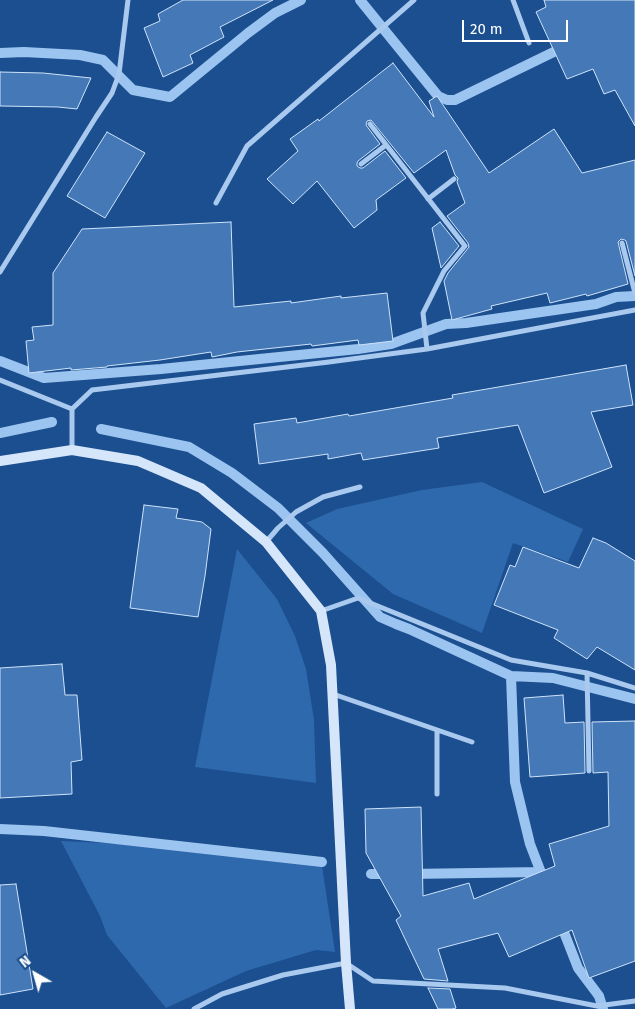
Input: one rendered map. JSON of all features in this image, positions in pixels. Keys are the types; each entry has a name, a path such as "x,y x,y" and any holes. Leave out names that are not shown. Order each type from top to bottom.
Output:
{"street":[{"path":"0,272 112,93 119,74 128,0"},
{"path":"216,203 247,146 414,0"},
{"path":"513,0 529,43"},
{"path":"370,124 465,246 444,271 423,313 427,348"},
{"path":"361,164 386,145"},
{"path":"428,198 454,179"},
{"path":"622,243 635,293"},
{"path":"72,450 72,409 92,390 329,362 427,348 635,310"},
{"path":"0,380 72,409"},
{"path":"0,461 72,450 138,461 201,488 266,542 321,611 331,665 350,1009"},
{"path":"266,542 296,512 323,497 360,487"},
{"path":"321,611 358,598 510,660 587,673 635,688"},
{"path":"587,673 589,771"},
{"path":"332,694 472,742"},
{"path":"436,794 437,730"},
{"path":"194,1009 222,994 283,975 346,963 373,981 505,988 597,1006 635,1001"}],"shaded area":[{"path":"482,482 583,529 568,562 513,543 482,633 393,594 306,523 337,509 422,490"},
{"path":"237,549 277,599 295,636 306,669 314,720 316,783 195,767"},
{"path":"61,841 129,844 322,866 335,952 316,950 246,971 166,1008 107,935 100,916"}],"building":[{"path":"183,0 273,0 220,27 224,37 190,55 193,63 163,77 144,28 160,21 158,14"},
{"path":"544,0 635,0 635,126 615,90 604,94 593,69 567,79 536,12 546,7"},
{"path":"393,63 434,117 429,101 437,96 489,173 554,129 582,173 635,160 635,276 626,241 621,239 618,242 628,284 587,296 586,294 550,303 547,293 491,306 492,309 452,320 444,281 448,273 469,247 447,216 465,203 457,182 458,178 455,175 446,150 414,173 371,120 367,121 366,125 380,144 358,161 357,166 363,168 385,151 406,178 376,200 377,210 354,228 317,181 293,204 267,179 298,151 290,139 318,119 319,121"},
{"path":"0,72 43,73 91,78 77,109 0,106"},
{"path":"107,132 145,153 105,218 67,196"},
{"path":"231,222 234,307 387,293 393,341 359,345 358,340 312,346 311,344 237,352 212,357 211,352 107,367 71,370 71,368 29,373 26,341 34,340 32,327 53,325 53,273 82,229"},
{"path":"440,222 459,246 441,268 432,228"},
{"path":"626,365 633,405 591,412 612,467 544,493 518,425 437,438 439,448 363,460 361,453 328,459 328,454 259,464 254,424 296,418 297,423 348,414 349,416 453,398 452,395"},
{"path":"144,505 178,509 176,518 202,522 211,529 198,617 130,608"},
{"path":"593,538 606,543 635,561 635,670 597,647 587,659 554,638 558,630 494,605 510,565 515,567 523,547 579,568"},
{"path":"62,664 65,695 77,695 82,760 71,762 72,794 0,798 0,668"},
{"path":"563,695 565,723 584,722 585,773 530,777 524,698"},
{"path":"635,721 635,961 589,978 572,930 509,957 498,933 438,949 448,981 424,979 396,920 401,916 366,853 365,809 421,807 423,896 469,883 474,899 555,866 549,844 609,826 608,772 593,773 592,722"},
{"path":"16,884 33,989 0,995 0,885"},
{"path":"428,988 450,989 456,1008 438,1009"}],"waterway":[{"path":"0,53 24,52 80,55 103,60 133,90 170,97 275,13 301,0"},
{"path":"360,0 438,96 447,100 455,100 566,46"},
{"path":"0,361 44,378 161,369 358,349 391,344 446,324 466,323 596,304 616,297 635,296"},
{"path":"0,433 52,422"},
{"path":"101,429 189,447 232,473 278,508 323,553 380,617 511,676 553,678 635,699"},
{"path":"511,676 515,782 530,844 545,883"},
{"path":"0,829 44,831 322,862"},
{"path":"409,874 541,872"},
{"path":"371,874 390,874"},
{"path":"560,922 578,968 599,996 603,1009"}]}
